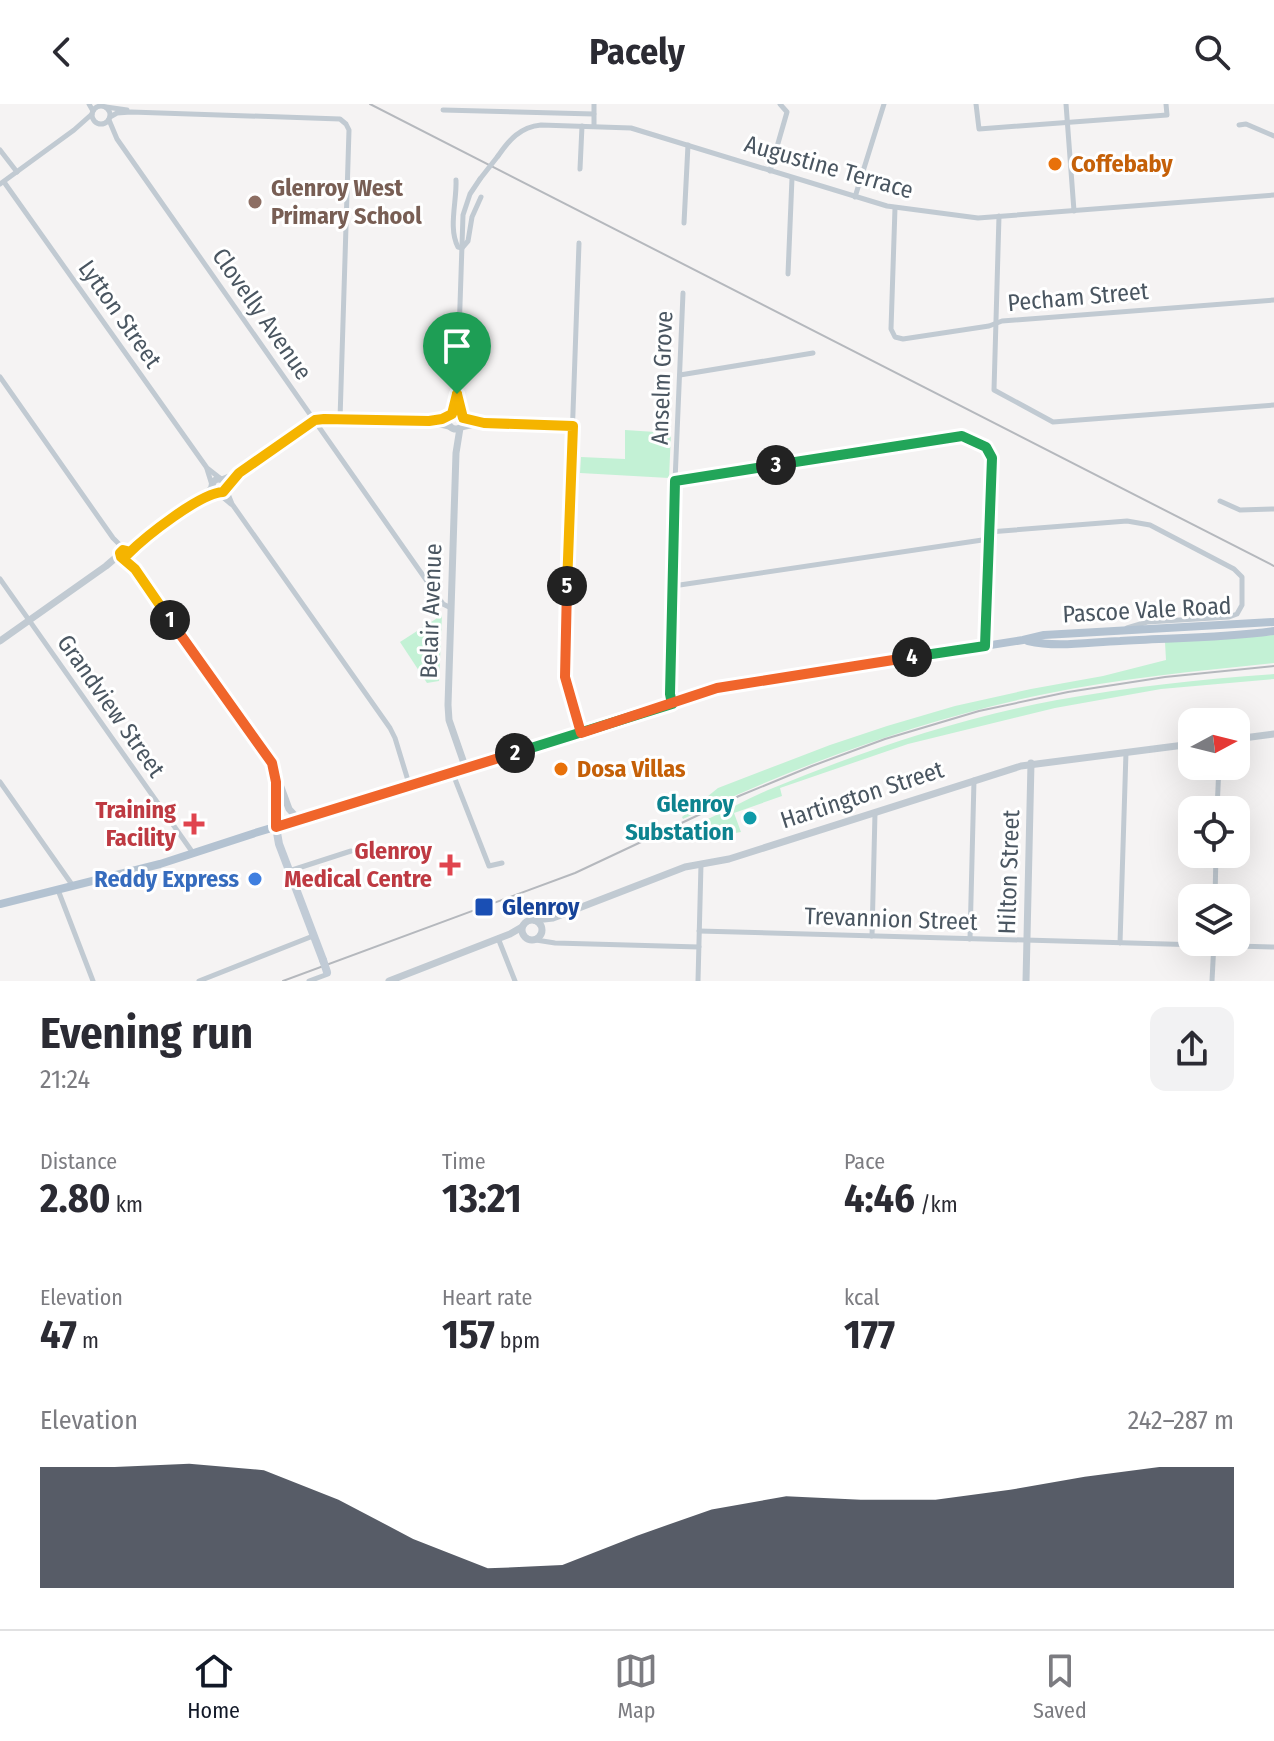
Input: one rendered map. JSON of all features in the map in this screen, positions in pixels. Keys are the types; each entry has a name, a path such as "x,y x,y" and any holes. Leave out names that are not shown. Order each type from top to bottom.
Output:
{"main road":[{"name":"Pascoe Vale Road","path":"0,904 160,864 717,688 1044,635 1274,622"},
{"name":"Pascoe Vale Road","path":"1023,640 1040,644 1078,643 1274,631"},
{"path":"276,827 279,844 328,976"}],"street":[{"path":"89,104 99,123"},
{"path":"131,112 132,104"},
{"path":"594,104 594,126"},
{"path":"770,171 787,112 780,104"},
{"path":"855,197 884,104"},
{"path":"976,104 979,129 1167,115 1166,104"},
{"path":"1066,104 1074,211"},
{"path":"102,106 110,111 110,118"},
{"path":"2,183 74,130 97,107 131,112"},
{"path":"443,110 594,114"},
{"path":"74,130 99,123 117,113 131,112 340,119 346,124 349,130 340,419"},
{"name":"Clovelly Avenue","path":"110,118 117,139"},
{"name":"Clovelly Avenue","path":"99,123 117,139 443,604 451,608"},
{"path":"1239,125 1246,124 1274,136"},
{"path":"580,169 582,126"},
{"name":"Augustine Terrace","path":"462,248 465,208 470,194 513,137 529,127 631,128 895,208 978,218 1274,195"},
{"path":"684,223 688,145"},
{"path":"0,150 17,172"},
{"path":"788,274 792,178"},
{"path":"456,180 455,240 456,246 462,248"},
{"name":"Lytton Street","path":"2,183 219,486"},
{"path":"455,427 448,421 457,394 462,248 468,241 472,217 481,197"},
{"name":"Pecham Street","path":"895,208 891,329 895,337 903,339 1002,321 1274,300"},
{"path":"999,216 994,390 1053,422 1274,405"},
{"path":"579,243 564,666 567,690 581,733"},
{"name":"Anselm Grove","path":"672,704 675,481 683,293"},
{"path":"680,375 813,353"},
{"path":"0,377 272,763 289,809 299,820"},
{"path":"455,427 464,423 457,394"},
{"path":"429,421 457,413 484,423"},
{"path":"0,641 315,420 429,421 455,427 484,423 573,426"},
{"name":"Belair Avenue","path":"455,427 448,712 466,769"},
{"path":"675,481 962,436 986,447 992,458 985,646"},
{"path":"219,486 390,728 410,787"},
{"path":"1220,501 1240,510 1274,509"},
{"path":"673,586 989,535 1127,521 1150,525 1234,569 1242,577 1242,608 1233,615 1147,622 1121,631"},
{"name":"Grandview Street","path":"0,579 193,853"},
{"path":"434,589 451,592"},
{"path":"1250,737 1274,734"},
{"name":"Hartington Street","path":"535,920 553,918 673,871 729,859 1031,763 1178,746"},
{"path":"1120,943 1126,752"},
{"name":"Hilton Street","path":"1026,981 1031,763"},
{"path":"276,773 276,827"},
{"path":"452,773 489,866 502,863"},
{"path":"970,939 974,780"},
{"path":"0,782 73,886"},
{"path":"872,936 875,812"},
{"path":"289,871 351,851"},
{"path":"698,981 701,863"},
{"path":"58,890 93,981"},
{"name":"Hartington Street","path":"542,930 553,918"},
{"path":"389,981 510,934 526,922 535,920 556,943"},
{"path":"522,927 524,936"},
{"path":"536,940 542,930"},
{"name":"Trevannion Street","path":"699,931 1178,944"},
{"path":"510,934 556,943 699,947"},
{"path":"199,981 313,936"},
{"path":"498,938 515,981"},
{"name":"Trevannion Street","path":"1250,946 1274,947"},
{"path":"1212,981 1213,956"},
{"path":"309,981 328,976"}],"green space":[{"path":"625,430 671,433 669,478 580,473 581,457 625,459"},
{"path":"442,615 439,681 427,683 400,642"},
{"path":"1274,635 1274,663 1102,684 998,705 860,746 682,817 718,788 887,726 955,706 1166,660 1165,642"},
{"path":"1274,674 1274,679 1161,689 1055,708 908,744 780,788 782,796 734,813 741,832 712,837 710,833 712,826 708,819 765,792 913,736 1021,707 1084,695"}],"railway":[{"path":"370,104 1274,566"},
{"path":"283,981 575,873 739,796 885,739 979,711 1068,692 1165,677 1274,666"}],"place":[{"name":"Coffebaby","path":"1055,164"},
{"name":"Glenroy West Primary School","path":"255,202"},
{"name":"Dosa Villas","path":"561,769"},
{"name":"Glenroy Substation","path":"750,818"},
{"name":"Training Facility","path":"194,824"},
{"name":"Glenroy Medical Centre","path":"450,865"},
{"name":"Reddy Express","path":"255,879"},
{"name":"Glenroy","path":"484,907"}],"route":[{"path":"457,394 452,414 442,419 315,420 239,473 223,492 202,499 140,542 128,554 126,550 120,552 272,763 276,773 276,827 410,787 581,733 672,704 675,481 962,436 986,447 992,458 985,646 717,688 672,704 581,733 567,690 564,666 573,426 471,421 463,418 457,394"}]}
